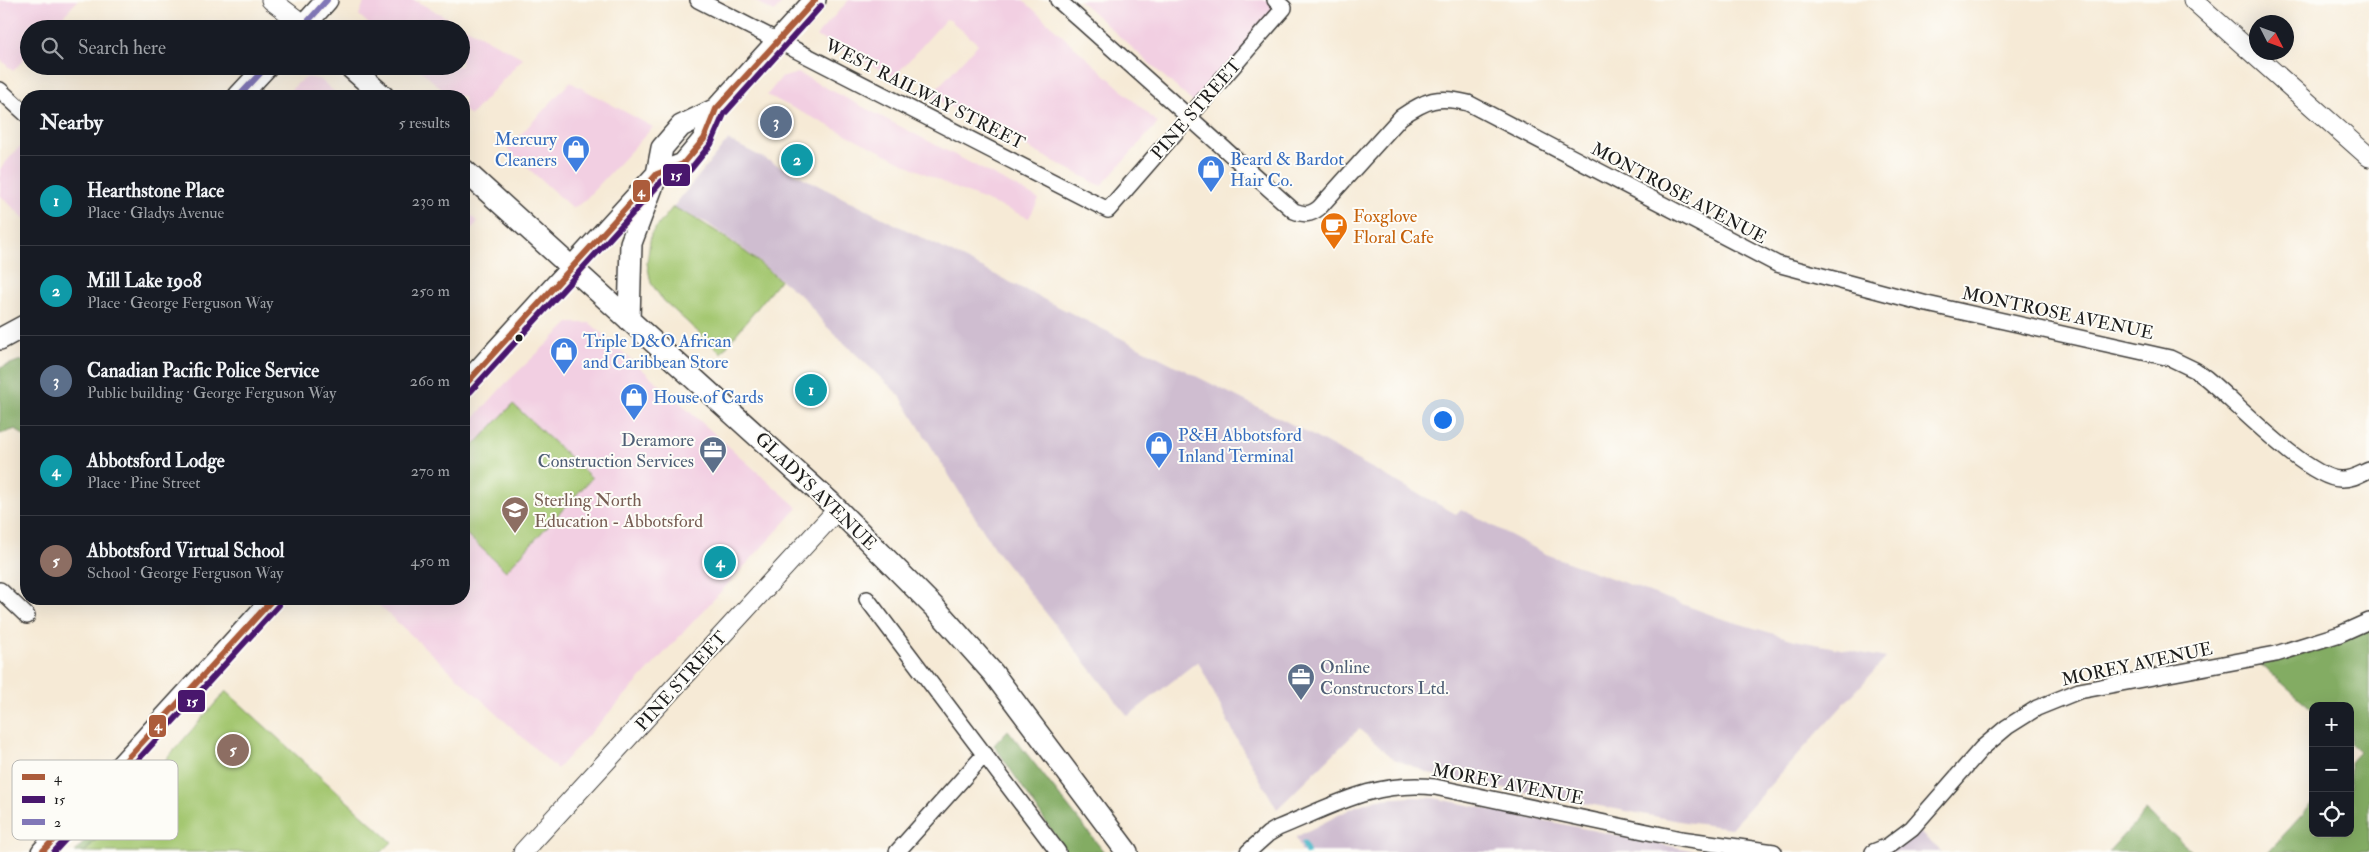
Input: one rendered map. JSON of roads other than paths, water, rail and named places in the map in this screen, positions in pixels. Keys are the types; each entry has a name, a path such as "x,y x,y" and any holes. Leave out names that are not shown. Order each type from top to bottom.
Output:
{"main road":[{"path":"310,20 327,0"},
{"path":"470,379 657,174 683,164 704,139 716,109 815,0"},
{"path":"245,90 259,75"},
{"path":"360,75 376,90"},
{"path":"629,320 631,243 657,174"},
{"name":"GLADYS AVENUE","path":"470,175 838,509 936,609 993,673 1127,852"},
{"path":"0,339 20,328"},
{"path":"126,760 268,605"},
{"path":"42,852 53,840"}],"street":[{"path":"272,0 296,20"},
{"name":"WEST RAILWAY STREET","path":"698,0 1108,210"},
{"name":"MONTROSE AVENUE","path":"1058,0 1294,211 1307,214 1319,208 1401,117 1414,108 1434,99 1443,98 1468,103 1778,264 1927,304 2170,358 2190,367 2206,378 2312,470 2339,480 2354,477 2369,470"},
{"path":"2193,0 2369,157"},
{"name":"PINE STREET","path":"1108,210 1189,117 1280,4"},
{"path":"0,90 20,108"},
{"name":"PINE STREET","path":"523,852 838,509"},
{"path":"0,590 27,616"},
{"path":"867,599 1058,852"},
{"name":"MOREY AVENUE","path":"1873,852 1888,846 1912,828 1982,748 2007,727 2037,708 2079,692 2276,654 2340,634 2369,621"},
{"path":"897,852 985,754"},
{"name":"MOREY AVENUE","path":"1248,852 1268,834 1278,828 1353,797 1376,789 1415,785 1435,787 1681,839 1774,852"}],"waterway":[{"path":"1304,844 1307,852"}],"place":[{"name":"Canadian Pacific Police Service","path":"776,122"},
{"name":"Mill Lake 1908","path":"797,160"},
{"name":"Mercury Cleaners","path":"576,173"},
{"name":"Beard & Bardot Hair Co.","path":"1211,193"},
{"name":"Foxglove Floral Cafe","path":"1334,250"},
{"name":"Triple D&O African and Caribbean Store","path":"564,375"},
{"name":"Hearthstone Place","path":"811,390"},
{"name":"House of Cards","path":"634,421"},
{"name":"P&H Abbotsford Inland Terminal","path":"1159,469"},
{"name":"Deramore Construction Services","path":"713,474"},
{"name":"Sterling North Education - Abbotsford","path":"515,534"},
{"name":"Abbotsford Lodge","path":"720,562"},
{"name":"Online Constructors Ltd.","path":"1301,701"},
{"name":"Abbotsford Virtual School","path":"233,750"}]}
